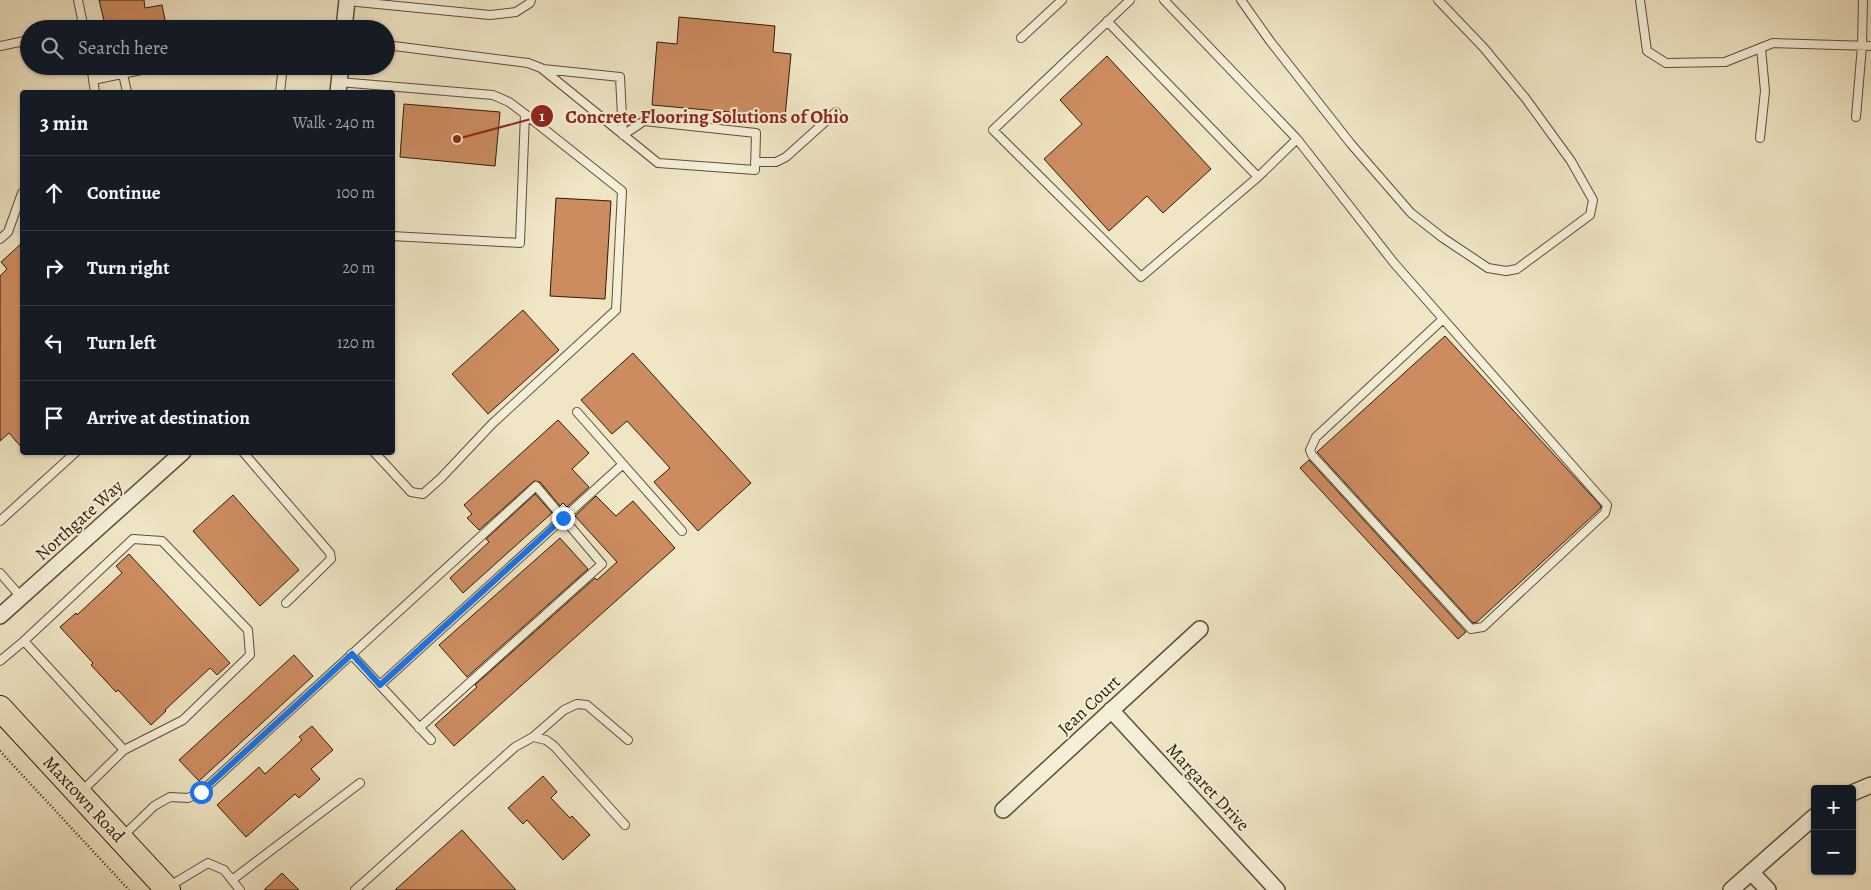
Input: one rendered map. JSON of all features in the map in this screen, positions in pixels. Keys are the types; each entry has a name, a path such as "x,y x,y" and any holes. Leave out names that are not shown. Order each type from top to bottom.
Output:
{"main road":[{"name":"Maxtown Road","path":"0,708 167,889"}],"street":[{"path":"345,20 347,1"},
{"path":"339,88 340,75"},
{"name":"Northgate Way","path":"0,616 179,455"},
{"name":"Jean Court","path":"1003,810 1200,629"},
{"name":"Margaret Drive","path":"1111,710 1277,890"},
{"path":"1856,791 1871,785"},
{"path":"1731,890 1811,820"},
{"path":"1751,872 1768,890"}],"lane":[{"path":"78,0 81,20"},
{"path":"347,1 397,3 490,15 516,12 530,4 531,0"},
{"path":"1021,38 1062,0"},
{"path":"1130,0 992,130 1141,277 1258,177 1297,139"},
{"path":"1164,0 1297,139 1394,263 1442,320 1607,506 1605,512 1598,519 1483,626 1471,629 1312,455 1310,450 1316,437 1442,320"},
{"path":"1241,0 1270,41 1351,144 1411,213 1443,238 1488,268 1506,271 1517,269 1590,216 1593,200 1571,160 1526,99 1484,48 1438,0"},
{"path":"1640,0 1648,51 1666,63 1725,62 1774,44 1871,46"},
{"path":"1856,117 1864,0"},
{"path":"1107,21 1258,177"},
{"path":"0,46 20,42"},
{"path":"395,46 528,63 541,68 563,72 620,77 623,135"},
{"path":"1760,138 1766,91 1761,48"},
{"path":"541,68 623,135 658,163 755,170 756,133 644,121 623,135"},
{"path":"92,75 95,90"},
{"path":"93,80 118,75"},
{"path":"123,75 127,90"},
{"path":"280,90 282,75"},
{"path":"339,88 390,90"},
{"path":"377,455 411,492 423,494 441,478 492,424 616,310 622,191 525,114 509,102 493,94 395,90"},
{"path":"755,162 776,162 786,157 836,112"},
{"path":"395,236 520,243 525,114"},
{"path":"0,239 8,232 20,199"},
{"path":"577,412 682,532"},
{"path":"0,521 73,455"},
{"path":"246,455 330,553 331,559 286,603"},
{"path":"380,685 623,464"},
{"path":"120,838 154,806 170,797 188,798 201,792 536,486 602,564 419,728"},
{"path":"0,661 133,539 162,541 248,630 250,655 183,720 124,750 79,794"},
{"path":"0,573 21,597"},
{"path":"24,641 124,750"},
{"path":"352,654 431,740"},
{"path":"355,890 515,747 534,737 564,710 577,704 587,705 628,740"},
{"path":"534,737 546,740 554,746 625,825"},
{"path":"232,880 360,783"},
{"path":"167,889 208,863 224,870 240,890"}],"path":[{"path":"0,751 129,890"}],"building":[{"path":"99,0 144,0 145,8 162,5 165,20 104,20"},
{"path":"679,17 775,26 773,52 791,54 785,117 652,105 657,42 677,44"},
{"path":"1107,56 1211,169 1163,213 1147,196 1109,231 1044,159 1082,124 1060,100"},
{"path":"404,104 500,112 495,166 400,157"},
{"path":"556,198 611,201 605,299 550,296"},
{"path":"20,245 20,446 9,433 0,441 0,276 7,269 1,262"},
{"path":"523,310 559,350 488,414 452,374"},
{"path":"1445,336 1601,506 1600,509 1477,622 1473,623 1317,452"},
{"path":"633,353 751,483 698,531 654,482 670,468 627,421 612,434 581,400"},
{"path":"558,420 589,453 572,469 589,487 567,507 563,503 560,506 540,482 534,481 479,530 467,518 472,514 464,505"},
{"path":"1309,460 1466,632 1458,639 1300,468"},
{"path":"535,494 552,513 463,593 450,578 489,542 486,539"},
{"path":"233,495 299,570 260,606 193,531"},
{"path":"596,496 616,516 633,501 675,548 454,746 435,725 477,687 475,685 595,578 597,580 617,562 575,516"},
{"path":"560,538 588,569 467,677 439,645"},
{"path":"129,554 230,663 217,675 210,668 151,725 118,690 116,692 91,665 93,663 60,627 76,613 77,615 122,573 116,566"},
{"path":"294,655 313,676 199,781 179,760"},
{"path":"312,726 333,750 311,769 320,779 299,798 295,794 246,837 217,805 259,767 265,774 302,740 299,737"},
{"path":"543,776 557,792 551,798 590,835 563,860 527,820 523,824 508,808"},
{"path":"462,830 516,890 395,890"},
{"path":"282,873 299,890 264,890"}],"place":[{"name":"Concrete Flooring Solutions of Ohio","path":"457,139"}],"route":[{"path":"201,792 352,654 380,685 563,518"}]}
